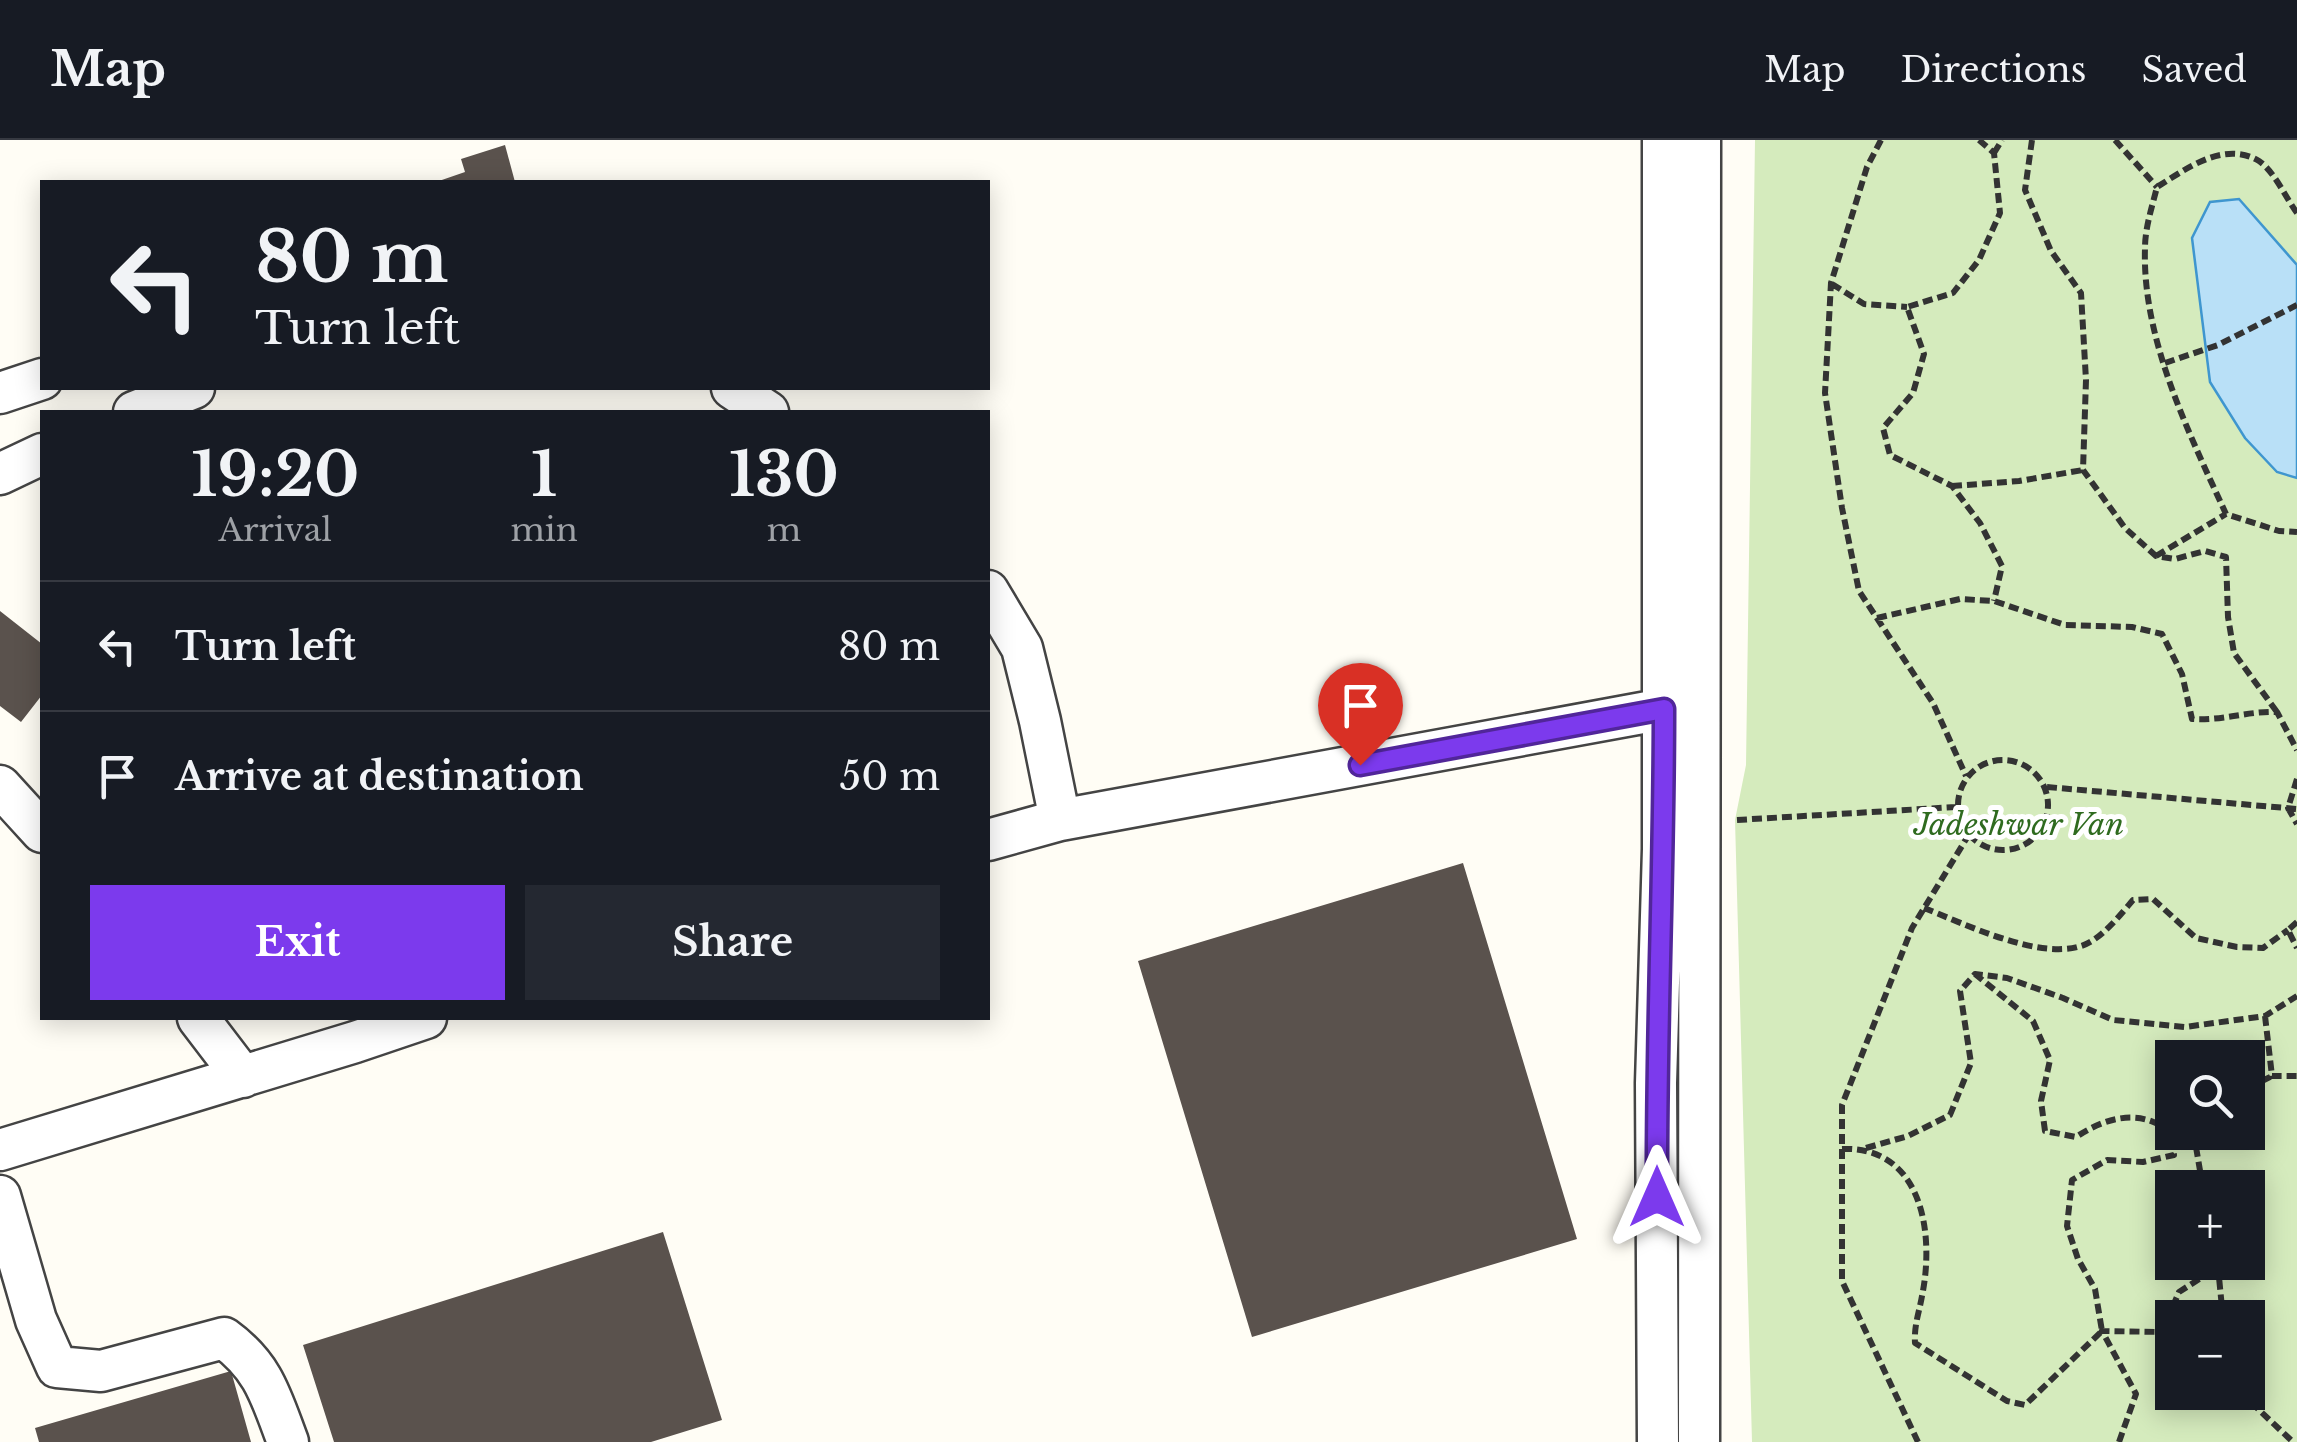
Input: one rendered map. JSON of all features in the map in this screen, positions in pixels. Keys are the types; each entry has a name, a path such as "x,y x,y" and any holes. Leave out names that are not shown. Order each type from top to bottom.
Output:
{"street":[{"path":"1658,1442 1656,1083 1663,849 1663,140"},
{"path":"1699,1442 1700,140"},
{"path":"0,393 40,380"},
{"path":"139,410 189,390"},
{"path":"735,390 765,410"},
{"path":"0,474 40,455"},
{"path":"990,594 1022,648 1060,820"},
{"path":"990,839 1060,820 1664,709"},
{"path":"0,786 40,830"},
{"path":"200,1020 242,1076"},
{"path":"0,1150 420,1020"},
{"path":"0,1196 36,1320 57,1367 102,1371 224,1338 248,1355 266,1386 288,1442"}],"path":[{"path":"1881,140 1866,167 1832,283 1826,393 1842,508 1859,591 1933,703 1966,776"},
{"path":"1979,140 1994,154"},
{"path":"1832,283 1864,304 1907,307 1953,293 1978,260 2000,213 1994,154 2002,140"},
{"path":"2032,140 2025,190 2051,252 2081,293 2086,380 2083,470 2125,528 2156,556 2175,559 2205,551 2226,558 2228,618 2234,652 2297,750"},
{"path":"2115,140 2157,187"},
{"path":"2297,212 2261,162 2229,152 2192,165 2157,187 2144,244 2146,289 2165,363 2226,514 2280,531 2297,532"},
{"path":"2165,363 2218,345 2297,305"},
{"path":"1907,307 1924,354 1913,393 1882,428 1890,455 1952,486 1980,523 2002,566 1994,600"},
{"path":"1952,486 2019,481 2083,470"},
{"path":"2156,556 2226,514"},
{"path":"1877,618 1960,600 1994,600 2064,625 2132,627 2162,634 2182,674 2192,719 2219,720 2246,711 2276,712"},
{"path":"2047,787 2048,820 2028,845 1996,851 1968,836 1956,806 1966,776 1994,759 2025,764 2047,787 2292,808"},
{"path":"2297,778 2292,808 2297,824"},
{"path":"1736,820 1956,806"},
{"path":"1918,1442 1842,1281 1842,1104 1912,928 1968,836"},
{"path":"1924,908 2042,948 2082,946 2116,920 2133,900 2153,899 2196,938 2237,947 2263,948 2297,922"},
{"path":"2288,930 2297,948"},
{"path":"1842,1148 1864,1148 1908,1136 1950,1115 1970,1064 1960,991 1975,974"},
{"path":"1975,974 2006,978 2113,1020 2185,1027 2265,1016 2297,996"},
{"path":"1975,974 2033,1021 2050,1060 2042,1101 2046,1132 2076,1137 2095,1124 2125,1118 2154,1118 2170,1132 2174,1155 2143,1162 2108,1160 2072,1180 2068,1226 2078,1259 2095,1289 2102,1330 2136,1394 2119,1442"},
{"path":"2265,1016 2272,1076"},
{"path":"2265,1080 2297,1076"},
{"path":"1864,1148 1896,1164 1918,1198 1926,1235 1915,1343 2007,1401 2026,1405 2102,1330 2162,1332 2179,1292 2196,1280"},
{"path":"2259,1410 2293,1442"}],"green space":[{"name":"Jadeshwar Van","path":"1755,140 2297,140 2297,1442 1752,1442 1735,820 1746,765"}],"water":[{"path":"2239,199 2297,265 2297,478 2277,472 2245,438 2210,382 2192,238 2210,202"}],"building":[{"path":"505,145 514,180 442,180 465,172 461,159"},
{"path":"0,611 40,642 40,698 21,722 0,706"},
{"path":"1463,863 1577,1239 1252,1337 1138,961"},
{"path":"663,1232 722,1420 651,1442 334,1442 303,1345"},
{"path":"231,1371 251,1442 39,1442 35,1428"}],"route":[{"path":"1360,765 1664,709 1657,1197"}]}
